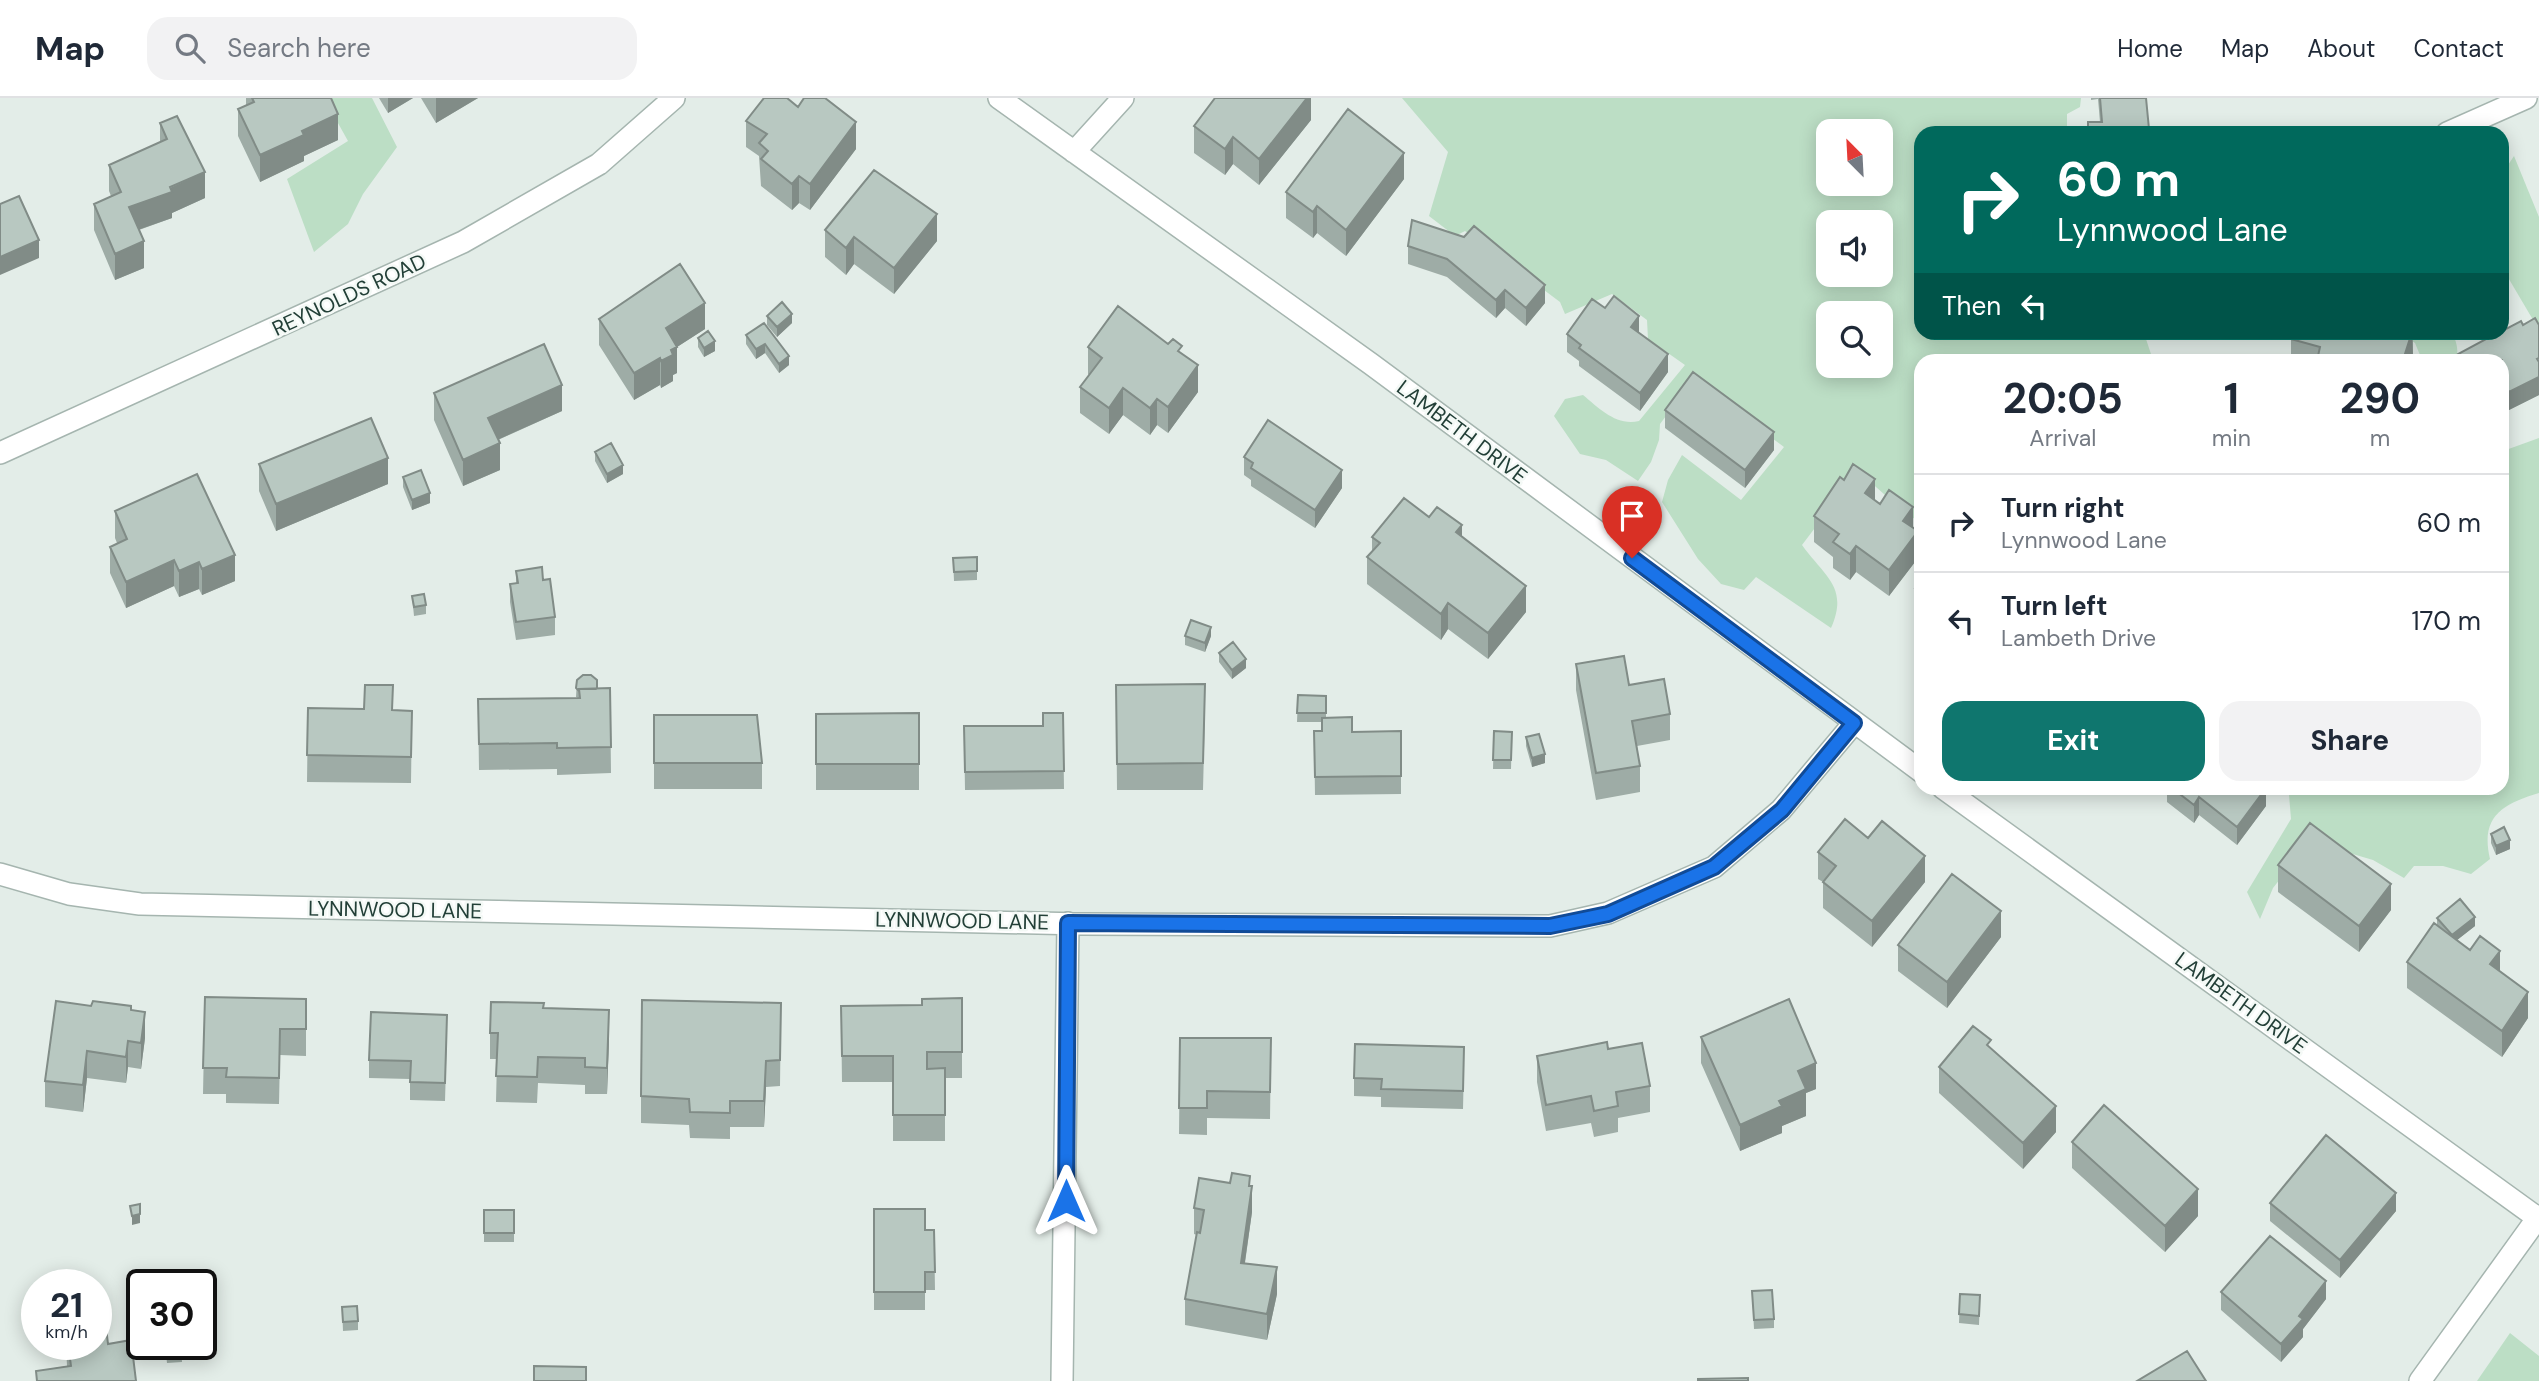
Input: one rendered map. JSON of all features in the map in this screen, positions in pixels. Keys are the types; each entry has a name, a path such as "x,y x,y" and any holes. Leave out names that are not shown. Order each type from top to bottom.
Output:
{"street":[{"name":"REYNOLDS ROAD","path":"0,453 463,242 599,164 674,98"},
{"name":"LAMBETH DRIVE","path":"999,98 1371,364 1914,766"},
{"path":"1074,152 1123,98"},
{"path":"2463,126 2526,98"},
{"name":"LYNNWOOD LANE","path":"0,874 69,894 140,905 1068,923 1500,928 1550,926 1608,914 1714,867 1782,810 1854,723"},
{"name":"LAMBETH DRIVE","path":"1953,795 2539,1218"},
{"path":"1062,1381 1068,923"},
{"path":"2420,1381 2539,1218"}],"green space":[{"path":"324,98 372,98 397,147 363,194 348,224 314,252 287,179 348,141"},
{"path":"1402,98 2081,98 2080,107 2067,114 2067,126 1914,126 1914,340 2146,340 2151,354 1914,354 1914,518 1912,519 1858,471 1802,545 1836,592 1836,614 1831,628 1756,577 1744,590 1721,584 1698,559 1662,502 1668,480 1682,455 1741,500 1784,447 1693,380 1660,424 1659,440 1651,462 1638,481 1606,460 1580,454 1554,416 1565,399 1583,395 1616,419 1639,421 1685,365 1648,339 1647,320 1612,294 1565,314 1560,302 1465,231 1455,236 1429,216 1448,152"},
{"path":"2514,156 2539,217 2539,330 2509,279 2509,164"},
{"path":"2411,340 2455,340 2456,354 2420,354"},
{"path":"2539,438 2539,793 2514,802 2497,814 2488,833 2490,859 2471,874 2443,866 2414,866 2404,878 2373,860 2329,847 2315,835 2273,888 2260,919 2247,892 2291,819 2289,795 2509,795 2509,449"},
{"path":"2510,1333 2539,1356 2539,1381 2477,1381"}],"building":[{"path":"252,98 331,98 338,114 302,131 304,135 260,155 238,109 254,102"},
{"path":"764,98 787,98 798,107 804,98 825,98 856,122 810,184 799,176 792,184 761,159 768,151 759,143 767,134 746,121"},
{"path":"1215,98 1307,98 1259,159 1233,137 1225,149 1194,126"},
{"path":"2100,98 2146,98 2149,126 2088,126 2088,122 2102,122"},
{"path":"1348,109 1404,153 1346,230 1317,206 1313,212 1286,192"},
{"path":"177,116 205,172 170,187 172,192 129,207 144,241 115,254 94,204 121,192 109,165 167,139 160,123"},
{"path":"874,170 937,214 894,268 854,237 846,248 825,230"},
{"path":"19,196 39,240 0,257 0,204"},
{"path":"1412,220 1464,237 1474,226 1545,285 1526,308 1505,290 1496,300 1447,259 1408,246"},
{"path":"680,264 705,303 666,328 677,347 671,350 673,355 661,361 660,358 634,373 599,319"},
{"path":"1614,296 1639,316 1631,327 1668,354 1640,393 1579,348 1581,345 1567,334 1592,299 1605,308"},
{"path":"782,302 792,314 777,327 767,316"},
{"path":"1118,306 1168,344 1173,339 1182,346 1178,351 1198,365 1168,407 1157,399 1150,408 1123,388 1109,408 1080,387 1102,358 1088,347"},
{"path":"2535,318 2539,325 2539,377 2509,392 2509,354 2458,354 2484,340 2509,340 2509,327 2521,321 2523,325"},
{"path":"764,323 789,356 779,364 765,344 756,349 746,335"},
{"path":"708,331 715,341 704,348 698,338"},
{"path":"2295,340 2409,340 2405,354 2318,354 2320,347"},
{"path":"544,344 562,385 488,418 500,443 463,460 434,393"},
{"path":"1693,372 1774,432 1745,470 1665,410"},
{"path":"371,418 388,458 276,504 259,464"},
{"path":"1268,420 1342,470 1315,510 1251,468 1253,463 1244,457"},
{"path":"611,443 623,465 607,474 595,452"},
{"path":"1853,464 1875,479 1865,493 1880,504 1889,490 1913,507 1903,521 1914,528 1914,536 1889,570 1856,546 1850,554 1833,542 1839,534 1814,516 1840,477 1844,480"},
{"path":"421,470 430,493 412,500 403,477"},
{"path":"197,474 235,555 202,569 199,562 179,571 174,560 126,582 110,547 127,539 115,511"},
{"path":"1404,498 1429,517 1437,507 1462,525 1456,532 1526,586 1488,633 1448,603 1441,614 1367,557 1380,543 1372,537"},
{"path":"977,557 977,571 954,572 953,558"},
{"path":"542,567 543,580 550,579 555,617 516,622 510,584 518,583 516,571"},
{"path":"424,594 426,605 414,607 412,596"},
{"path":"1191,620 1211,627 1205,643 1185,636"},
{"path":"1233,642 1246,659 1232,670 1219,653"},
{"path":"1624,656 1629,685 1664,679 1670,714 1632,721 1640,766 1596,773 1576,664"},
{"path":"583,675 591,675 597,680 596,689 579,691 576,688 577,680"},
{"path":"1205,684 1203,763 1117,764 1116,685"},
{"path":"365,685 393,685 392,710 412,711 411,757 307,755 308,708 364,709"},
{"path":"610,688 611,747 557,748 557,743 479,744 478,699 580,698 579,689"},
{"path":"1298,695 1326,696 1326,713 1297,713"},
{"path":"919,713 919,764 816,764 816,714"},
{"path":"1043,713 1063,713 1064,771 965,772 964,726 1043,726"},
{"path":"654,715 757,715 762,763 654,763"},
{"path":"1352,717 1352,732 1401,731 1401,776 1315,777 1314,731 1322,731 1322,718"},
{"path":"1494,731 1512,732 1511,760 1493,760"},
{"path":"1539,734 1545,754 1532,758 1526,737"},
{"path":"2181,795 2261,795 2237,827 2199,797 2194,805"},
{"path":"1845,819 1868,838 1882,821 1925,856 1872,921 1823,882 1836,866 1818,852"},
{"path":"2310,823 2391,884 2359,926 2278,865"},
{"path":"2504,827 2510,840 2496,846 2491,834"},
{"path":"1952,874 2001,911 1947,982 1898,945"},
{"path":"2460,899 2475,917 2452,935 2437,918"},
{"path":"2434,923 2470,950 2480,936 2500,951 2490,964 2528,992 2502,1031 2407,962"},
{"path":"205,997 306,999 306,1029 280,1029 279,1078 226,1077 227,1068 203,1068"},
{"path":"962,998 962,1052 927,1052 927,1069 945,1068 945,1115 893,1115 893,1056 842,1056 841,1006 922,1005 922,999"},
{"path":"1789,999 1816,1063 1798,1071 1806,1089 1779,1101 1782,1106 1740,1125 1701,1037"},
{"path":"642,1000 781,1003 780,1060 766,1061 764,1101 730,1101 730,1113 690,1112 689,1099 641,1096"},
{"path":"56,1001 91,1006 93,1001 131,1006 131,1010 145,1012 141,1043 128,1041 126,1057 87,1051 83,1085 45,1081"},
{"path":"491,1002 544,1003 543,1008 609,1010 607,1068 585,1067 585,1058 538,1057 537,1077 496,1076 498,1033 490,1033"},
{"path":"371,1012 447,1015 445,1083 410,1082 411,1061 369,1060"},
{"path":"1973,1026 1991,1040 1987,1045 2056,1106 2023,1143 1939,1067"},
{"path":"1180,1038 1271,1038 1270,1092 1207,1091 1207,1108 1179,1108"},
{"path":"1607,1042 1608,1049 1642,1043 1650,1086 1616,1092 1618,1106 1594,1111 1591,1096 1546,1105 1537,1056"},
{"path":"1355,1044 1464,1047 1463,1091 1381,1089 1382,1079 1354,1078"},
{"path":"2104,1105 2198,1189 2165,1226 2072,1142"},
{"path":"2326,1135 2396,1193 2340,1260 2270,1203"},
{"path":"1232,1173 1250,1176 1249,1186 1252,1186 1241,1263 1277,1267 1267,1314 1185,1299 1197,1232 1200,1233 1204,1210 1194,1208 1199,1178 1230,1183"},
{"path":"140,1204 140,1214 132,1216 130,1206"},
{"path":"874,1209 925,1209 925,1230 934,1230 935,1272 925,1272 925,1292 874,1292"},
{"path":"484,1210 514,1210 514,1233 484,1233"},
{"path":"2270,1236 2326,1281 2299,1316 2303,1319 2281,1344 2221,1292"},
{"path":"1772,1290 1774,1319 1754,1320 1752,1291"},
{"path":"1960,1294 1980,1295 1979,1316 1959,1314"},
{"path":"357,1306 358,1321 343,1322 342,1307"},
{"path":"126,1341 126,1360 133,1360 136,1381 37,1381 36,1371 71,1366 70,1360 112,1360 112,1343"},
{"path":"2187,1351 2206,1381 2137,1381"},
{"path":"534,1366 586,1367 586,1381 534,1381"},
{"path":"1748,1378 1748,1381 1698,1381 1698,1379"}],"route":[{"path":"1066,1201 1068,923 1466,928 1550,926 1608,914 1714,867 1782,810 1854,723 1632,558"}]}
